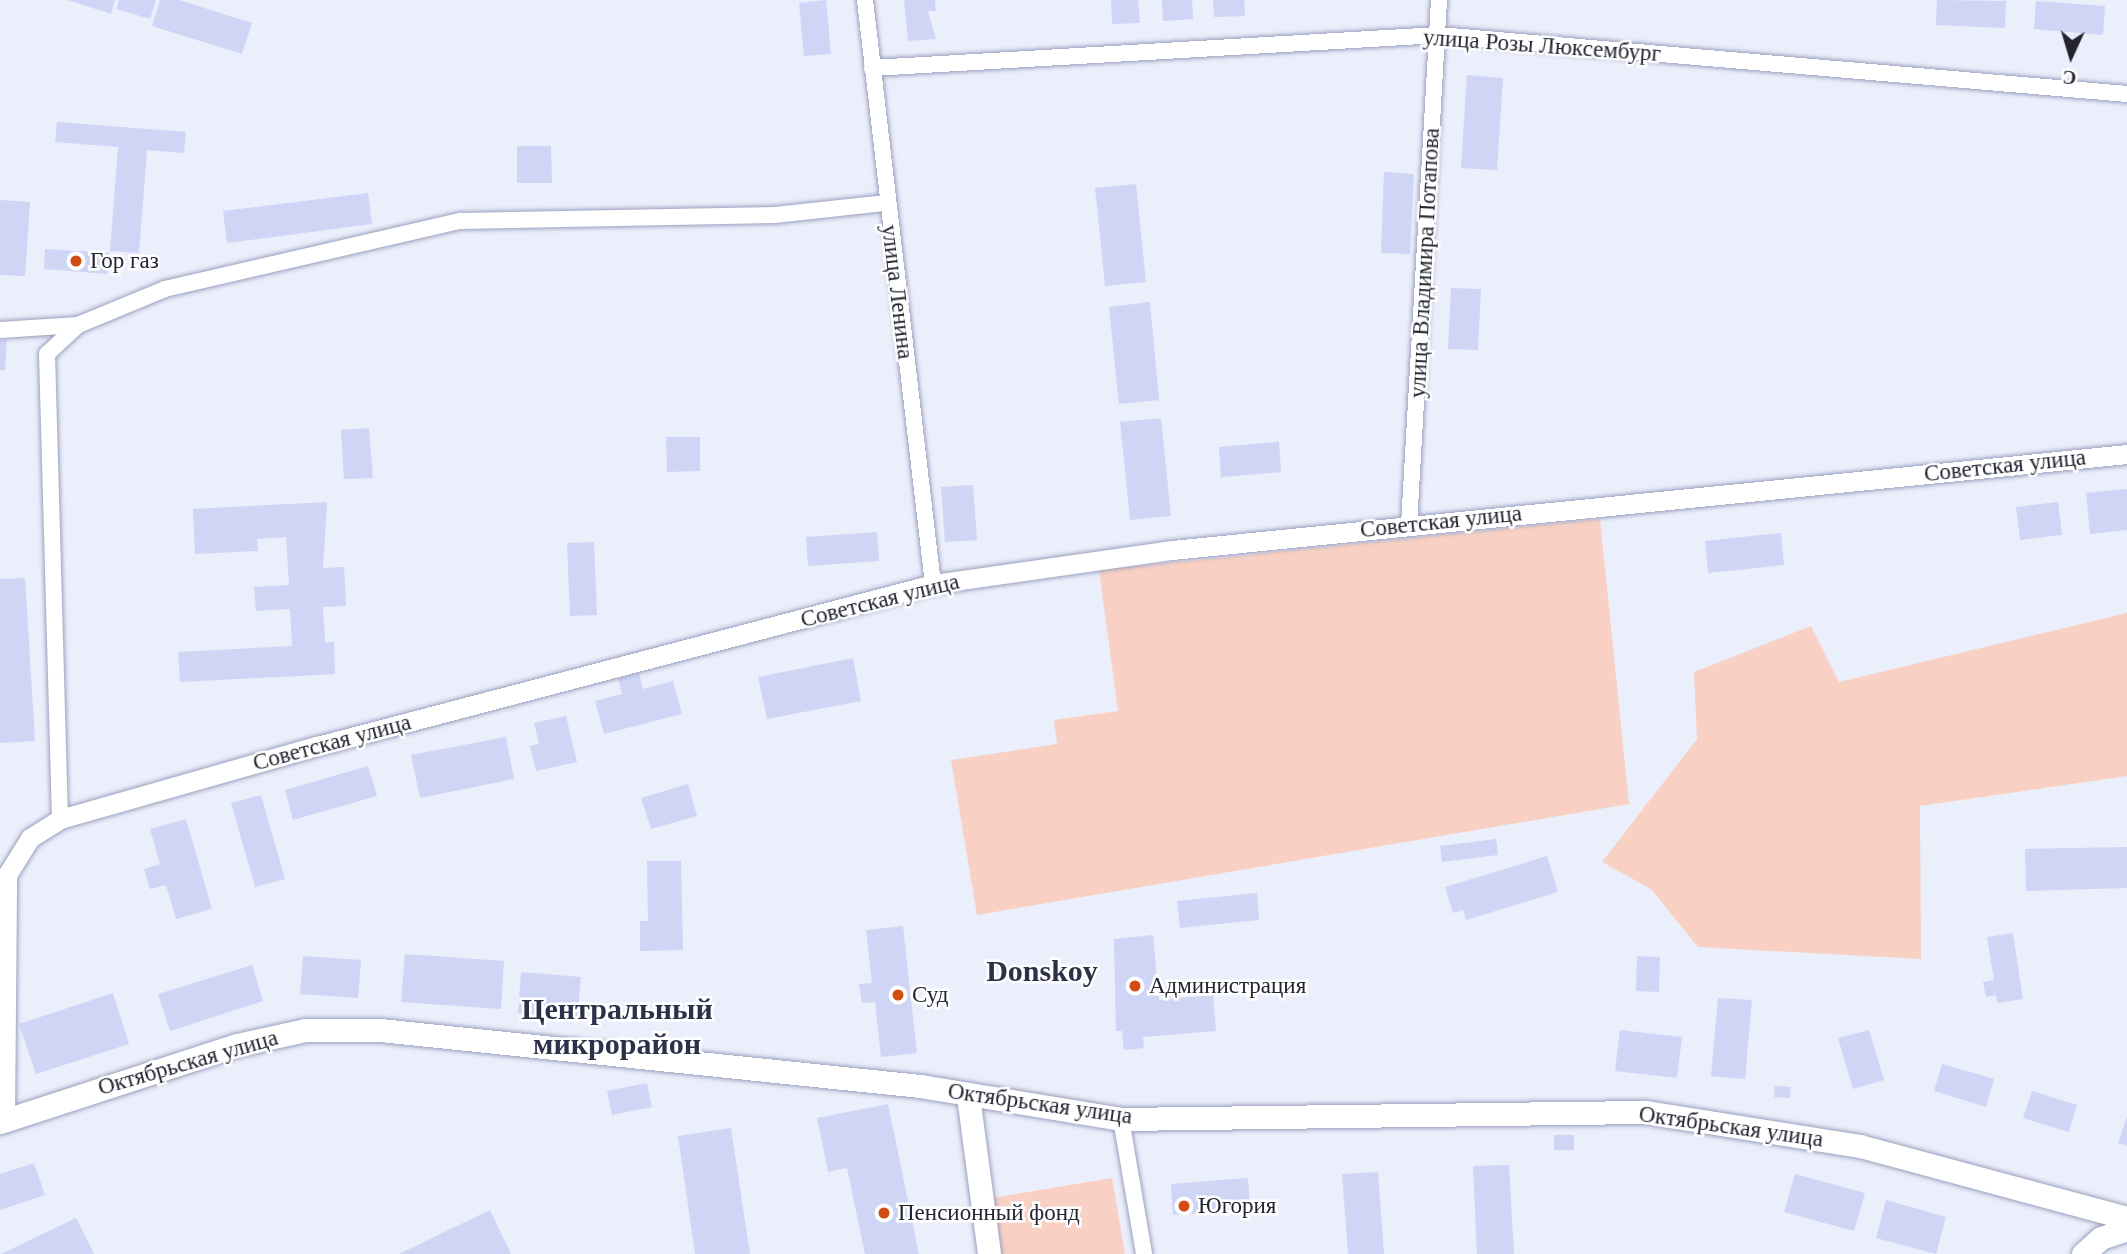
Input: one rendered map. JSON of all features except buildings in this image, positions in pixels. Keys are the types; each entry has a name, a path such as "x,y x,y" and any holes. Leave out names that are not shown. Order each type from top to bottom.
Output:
{"main road":[{"name":"Октябрьская улица","path":"3,1121 237,1045 305,1030 380,1030 920,1086 1121,1119 1644,1112 1860,1146 2127,1218"},
{"path":"968,1096 989,1254"},
{"path":"2083,1254 2101,1238 2127,1229"}],"street":[{"name":"улица Ленина","path":"865,0 886,203 933,584"},
{"name":"улица Владимира Потапова","path":"1409,525 1439,0"},
{"name":"улица Розы Люксембург","path":"872,68 1439,35 2127,94"},
{"path":"0,330 78,325 165,289 460,220 775,215 886,203"},
{"path":"60,820 47,354 78,325"},
{"name":"Советская улица","path":"3,1121 7,875 30,838 60,820 317,746 933,584 1172,550 2127,454"},
{"path":"1121,1119 1144,1254"}],"shaded area":[{"path":"1600,519 1629,804 977,915 951,760 1057,744 1054,720 1118,711 1099,570"},
{"path":"2127,613 2127,776 1920,806 1921,959 1698,947 1651,889 1602,862 1697,739 1694,672 1811,626 1839,682"},
{"path":"1112,1178 1125,1254 1002,1254 992,1198"}],"place":[{"name":"Гор газ","path":"76,261"},
{"name":"Администрация","path":"1135,986"},
{"name":"Суд","path":"898,995"},
{"name":"Югория","path":"1184,1206"},
{"name":"Пенсионный фонд","path":"884,1213"}],"district":[{"name":"Donskoy","path":"1042,971"},
{"name":"Центральный микрорайон","path":"617,1026"}]}
